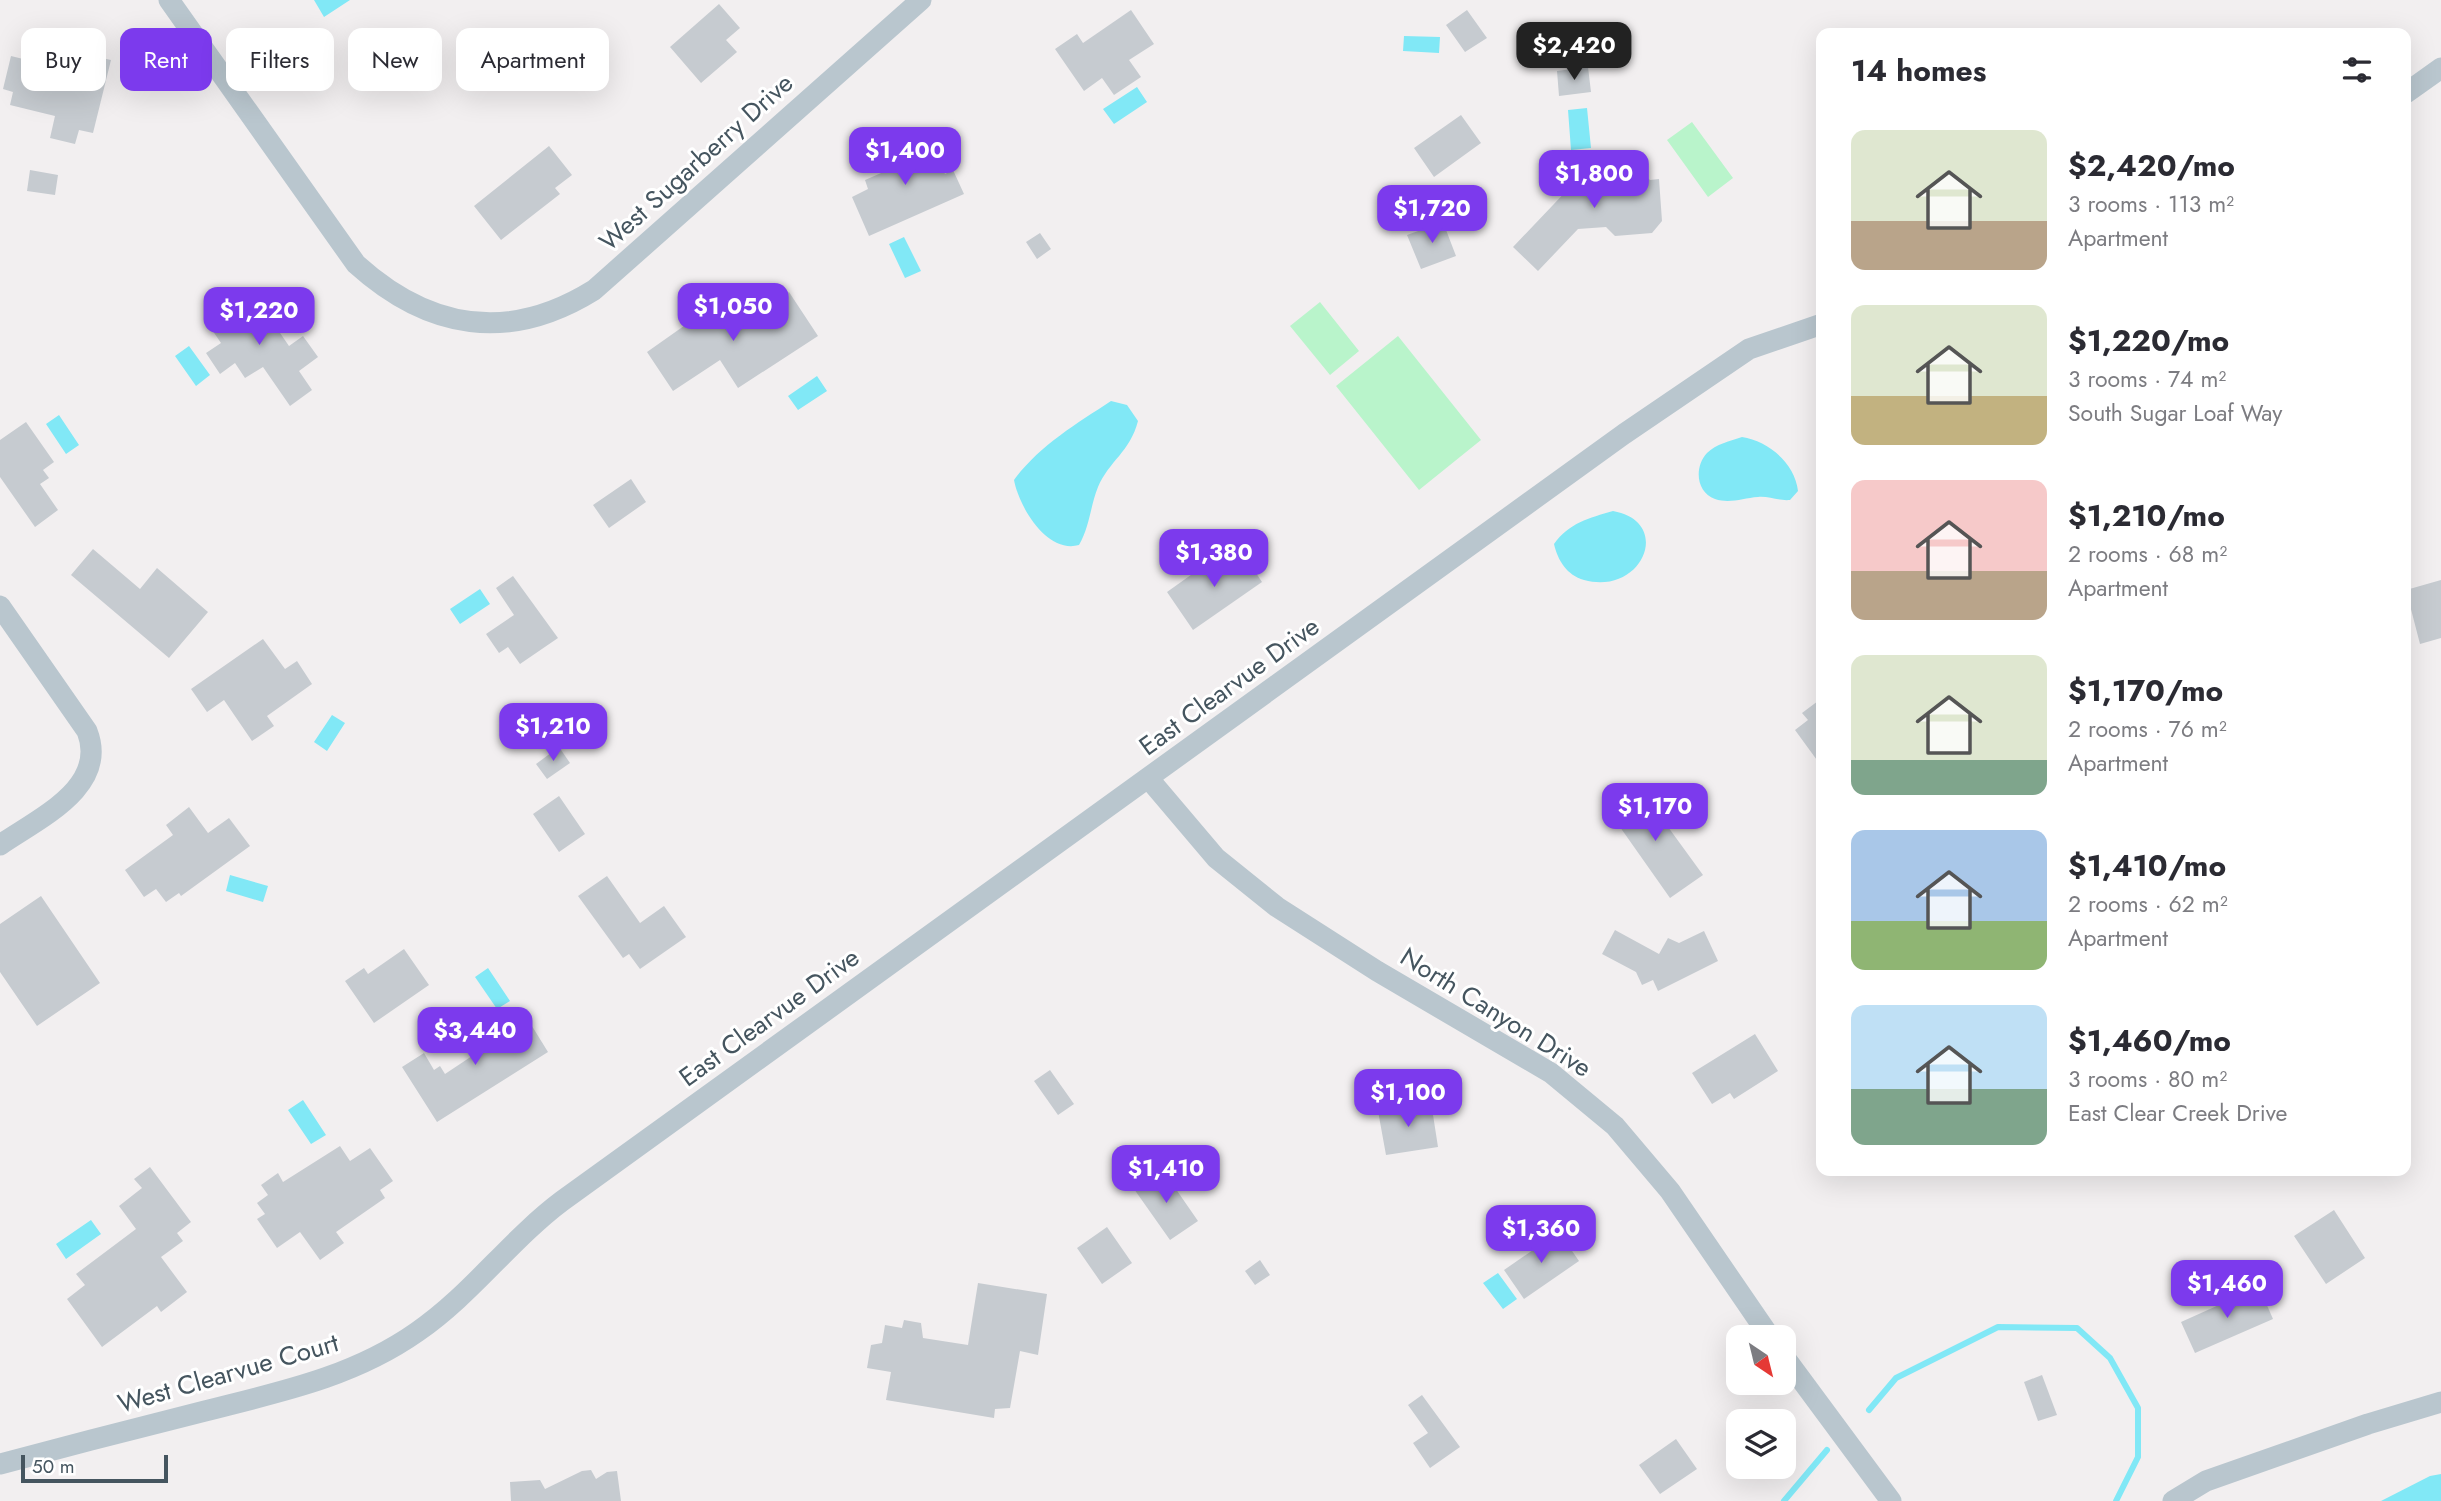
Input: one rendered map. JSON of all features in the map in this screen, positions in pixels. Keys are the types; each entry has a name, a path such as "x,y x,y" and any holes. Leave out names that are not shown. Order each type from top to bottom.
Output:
{"street":[{"name":"West Sugarberry Drive","path":"169,0 356,264 383,288 410,304 444,317 488,324 533,318 555,311 594,290 921,0"},
{"path":"2411,89 2441,68"},
{"name":"East Clearvue Drive","path":"681,1115 1726,362 1776,338 1816,326"},
{"path":"0,606 87,731 93,745 88,777 76,791 0,845"},
{"name":"North Canyon Drive","path":"1149,779 1216,858 1277,907 1551,1073 1615,1126 1670,1191 1762,1325"},
{"name":"West Clearvue Court","path":"0,1464 318,1382 381,1356 454,1303 549,1211 681,1115"},
{"path":"1796,1373 1891,1501"},
{"path":"2173,1501 2206,1481 2368,1424 2441,1402"}],"green space":[{"path":"1692,122 1733,178 1708,197 1667,140"},
{"path":"1320,302 1359,351 1330,375 1290,326"},
{"path":"1398,336 1481,440 1419,490 1336,386"}],"water":[{"path":"314,0 350,0 324,17"},
{"path":"1404,36 1440,37 1439,53 1403,51"},
{"path":"1137,87 1147,102 1114,124 1103,109"},
{"path":"1587,108 1591,148 1571,150 1568,110"},
{"path":"904,237 921,271 905,278 889,244"},
{"path":"189,346 210,375 196,386 175,356"},
{"path":"817,376 827,391 798,410 788,396"},
{"path":"1111,401 1127,405 1138,421 1130,441 1098,487 1079,545 1067,546 1046,536 1036,526 1022,503 1014,480 1046,446"},
{"path":"59,415 79,445 66,454 46,424"},
{"path":"1742,437 1770,448 1786,463 1792,471 1798,491 1790,500 1762,497 1721,500 1704,491 1699,472 1707,453 1723,443"},
{"path":"1613,511 1632,518 1642,529 1646,542 1643,556 1635,568 1622,578 1604,582 1578,578 1564,566 1554,544 1573,526"},
{"path":"480,589 490,604 460,624 450,609"},
{"path":"332,715 345,723 327,751 314,742"},
{"path":"230,875 268,886 263,902 226,891"},
{"path":"488,968 510,1001 497,1009 475,977"},
{"path":"303,1100 326,1135 311,1144 288,1110"},
{"path":"91,1220 101,1234 66,1259 56,1244"},
{"path":"1498,1273 1517,1299 1503,1309 1483,1283"},
{"path":"2441,1474 2441,1501 2381,1501 2430,1476"}],"building":[{"path":"719,4 740,28 726,40 737,52 701,83 670,47"},
{"path":"1131,10 1154,44 1129,60 1141,77 1114,95 1102,78 1084,91 1055,49 1077,34 1083,43"},
{"path":"1467,10 1487,38 1465,52 1446,25"},
{"path":"11,56 21,58 21,91 103,91 93,133 79,130 75,144 50,138 55,116 10,105 13,92 3,89"},
{"path":"106,59 111,60 106,80"},
{"path":"1588,67 1591,92 1559,96 1557,71"},
{"path":"1461,115 1481,143 1434,177 1414,148"},
{"path":"911,131 925,162 937,157 945,174 953,170 964,194 869,236 852,197 868,189 865,180 895,167 885,142"},
{"path":"549,146 572,175 555,188 560,194 501,240 474,206"},
{"path":"1610,166 1619,174 1641,172 1650,180 1659,179 1662,221 1652,233 1615,236 1606,227 1578,229 1538,271 1513,247 1572,185 1556,170"},
{"path":"30,170 58,175 55,195 27,191"},
{"path":"1443,222 1456,256 1421,269 1407,235"},
{"path":"1040,233 1051,249 1037,259 1026,242"},
{"path":"789,292 818,336 738,388 720,360 673,391 647,352 718,302 735,328"},
{"path":"254,295 289,346 303,336 318,357 299,371 312,390 290,406 263,367 245,378 235,363 220,374 206,353 221,343 204,318 233,298 238,306"},
{"path":"26,422 54,462 43,470 49,478 40,484 58,510 35,527 0,477 0,440"},
{"path":"631,479 646,502 609,528 593,505"},
{"path":"93,549 140,589 157,568 208,612 169,658 71,575"},
{"path":"1242,552 1262,582 1193,630 1167,592 1219,555 1225,564"},
{"path":"513,576 558,638 520,664 508,647 499,653 486,634 514,615 496,588"},
{"path":"2441,580 2441,638 2420,644 2411,609 2411,589"},
{"path":"263,639 285,669 297,661 312,684 267,716 274,726 252,741 224,700 207,712 191,689"},
{"path":"1816,702 1816,759 1795,730 1808,720 1802,713"},
{"path":"559,747 570,763 547,779 536,764"},
{"path":"1639,787 1703,875 1670,898 1608,810"},
{"path":"559,796 585,834 559,852 533,814"},
{"path":"189,807 208,833 229,818 250,846 181,896 179,893 166,902 156,889 144,897 125,870 173,835 166,825"},
{"path":"607,876 640,923 664,906 686,937 640,969 629,954 623,958 578,896"},
{"path":"41,896 100,983 37,1026 0,972 0,924"},
{"path":"1615,930 1659,954 1668,938 1679,943 1704,931 1718,961 1658,991 1653,980 1642,985 1636,972 1602,954"},
{"path":"404,949 429,985 374,1023 345,981 364,968 368,974"},
{"path":"527,1018 548,1052 437,1122 402,1067 424,1053 434,1070 440,1066 445,1074 472,1056 459,1037 485,1021 496,1038"},
{"path":"1755,1034 1778,1071 1734,1099 1730,1093 1712,1104 1692,1073"},
{"path":"1050,1070 1074,1104 1058,1115 1034,1081"},
{"path":"1431,1102 1438,1147 1386,1155 1378,1111"},
{"path":"340,1146 350,1161 370,1148 393,1181 380,1190 385,1198 336,1232 344,1243 320,1260 300,1232 277,1248 257,1219 265,1214 257,1203 268,1195 261,1185 278,1173 283,1182"},
{"path":"150,1167 191,1222 177,1233 183,1241 161,1257 187,1292 161,1312 157,1306 102,1347 67,1299 85,1285 76,1274 136,1229 119,1206 142,1188 134,1179"},
{"path":"1162,1169 1198,1221 1170,1240 1134,1189"},
{"path":"2334,1210 2365,1258 2326,1284 2294,1236"},
{"path":"1107,1227 1132,1263 1102,1284 1077,1248"},
{"path":"1559,1232 1579,1261 1524,1299 1504,1270"},
{"path":"1260,1260 1270,1275 1255,1285 1245,1271"},
{"path":"978,1283 1047,1294 1038,1355 1020,1351 1010,1408 995,1409 994,1418 886,1400 891,1372 867,1368 871,1345 882,1343 885,1325 902,1328 904,1320 921,1323 923,1338 968,1345"},
{"path":"2259,1287 2273,1319 2195,1353 2181,1322"},
{"path":"2042,1375 2057,1415 2038,1421 2024,1382"},
{"path":"1422,1395 1460,1447 1430,1468 1413,1443 1428,1433 1408,1405"},
{"path":"1676,1439 1697,1469 1660,1494 1639,1465"},
{"path":"591,1470 596,1479 607,1472 617,1471 621,1501 511,1501 510,1482 540,1480 545,1489 582,1471"}],"waterway":[{"path":"1869,1410 1896,1378 1998,1327 2077,1328 2110,1358 2138,1408 2138,1457 2116,1501"},
{"path":"1784,1501 1827,1450"}]}
